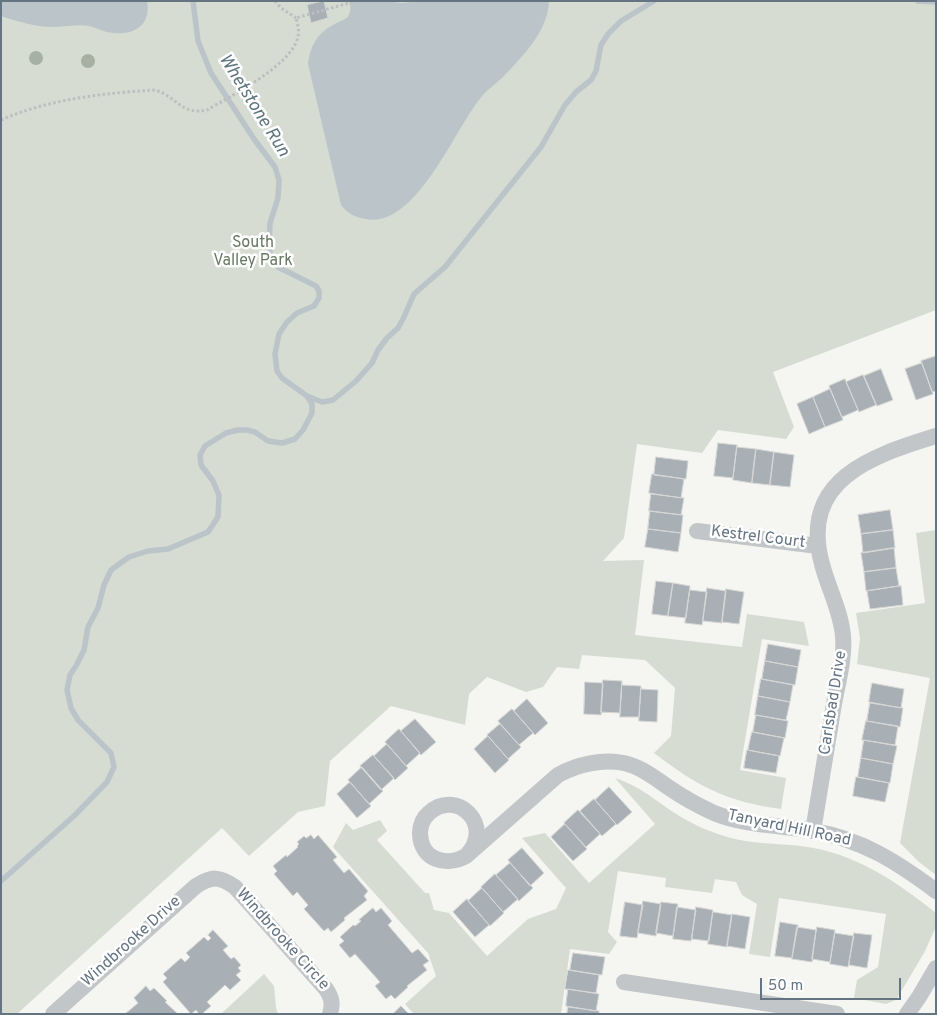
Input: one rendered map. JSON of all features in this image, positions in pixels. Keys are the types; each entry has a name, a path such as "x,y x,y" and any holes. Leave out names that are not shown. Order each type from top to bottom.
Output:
{"street":[{"name":"Carlsbad Drive","path":"813,831 839,678 843,637 840,620 818,546 820,514 824,502 837,483 851,470 881,455 936,436"},
{"name":"Kestrel Court","path":"698,531 818,546"},
{"name":"Tanyard Hill Road","path":"466,856 558,775 571,768 596,762 625,763 638,768 714,813 759,825 813,831 848,839 886,856 936,891"},
{"name":"Windbrooke Drive","path":"53,1014 196,886 205,880 216,878"},
{"name":"Windbrooke Circle","path":"216,878 226,881 235,887 326,989 332,1004 330,1014"},
{"path":"907,1014 936,968"},
{"path":"624,982 837,1014"}],"path":[{"path":"1,120 28,110 65,101 156,90 163,92 180,106 190,111 200,112 207,110 270,71 292,50 299,30 296,18 275,1"},
{"path":"296,18 356,1"}],"green space":[{"name":"South Valley Park","path":"1,1 936,1 936,310 773,372 794,427 786,439 718,430 702,453 637,444 624,538 603,561 644,560 635,635 742,647 747,614 804,622 809,646 762,639 740,770 786,778 781,809 744,802 713,791 684,775 654,753 671,736 675,688 645,660 582,655 579,669 557,667 543,687 526,692 487,677 469,694 465,725 391,706 330,761 325,806 298,812 249,856 222,828 17,1014 1,1014"},
{"path":"936,530 936,875 919,862 900,843 930,678 857,664 860,638 856,613 925,603 916,533"},
{"path":"615,778 644,792 690,822 715,833 749,841 820,849 856,861 889,879 936,913 936,927 924,953 896,1000 886,1004 854,998 857,980 878,967 886,914 779,898 770,957 749,954 757,904 742,895 736,882 715,879 712,893 665,887 666,878 618,871 608,932 617,942 609,954 570,949 561,1014 414,1014 405,1004 436,976 428,953 333,847 346,823 353,830 380,820 387,831 377,840 425,893 429,893 434,910 449,913 487,956 528,919 556,909 566,888 522,838 545,833 589,883 655,824"},
{"path":"264,974 274,986 278,1014 221,1014"}],"shaded area":[{"path":"1,1 147,1 148,10 143,24 138,28 131,32 116,33 85,25 47,27 21,22 1,16"},
{"path":"349,1 402,3 422,1 549,1 544,23 533,42 472,109 434,172 418,192 402,208 385,218 366,219 358,217 349,213 341,205 308,64 310,52 319,36 327,28 348,17 350,13"}],"building":[{"path":"324,1 328,18 311,23 307,5"},
{"path":"936,356 936,391 932,392 921,361"},
{"path":"922,363 933,394 916,400 905,369"},
{"path":"881,369 893,400 877,406 864,376"},
{"path":"863,375 876,405 859,412 846,382"},
{"path":"845,379 858,410 842,417 829,386"},
{"path":"830,389 843,420 825,427 813,397"},
{"path":"813,397 825,427 809,434 797,404"},
{"path":"718,443 737,445 733,478 714,476"},
{"path":"737,447 756,449 752,483 733,480"},
{"path":"756,449 774,452 770,485 752,483"},
{"path":"774,452 794,455 790,487 770,485"},
{"path":"656,457 688,461 686,479 654,475"},
{"path":"652,474 684,479 681,498 649,493"},
{"path":"651,494 684,498 681,515 649,511"},
{"path":"890,510 893,530 861,534 858,515"},
{"path":"650,511 683,515 681,533 648,529"},
{"path":"648,529 681,533 678,552 645,547"},
{"path":"893,530 895,548 863,553 861,534"},
{"path":"894,548 896,568 864,572 861,553"},
{"path":"896,568 899,586 866,591 864,572"},
{"path":"656,581 673,583 668,616 652,614"},
{"path":"673,583 690,586 686,618 668,616"},
{"path":"901,586 903,605 870,609 867,591"},
{"path":"707,588 726,591 722,623 703,621"},
{"path":"726,589 744,592 739,624 722,622"},
{"path":"690,590 707,592 702,625 685,623"},
{"path":"768,644 801,650 798,667 765,661"},
{"path":"765,661 798,667 795,685 762,679"},
{"path":"761,679 793,685 790,702 758,696"},
{"path":"603,680 622,681 620,713 601,712"},
{"path":"585,682 603,683 601,715 584,714"},
{"path":"872,683 904,689 901,708 869,702"},
{"path":"622,685 641,686 639,717 620,717"},
{"path":"641,689 658,690 657,722 639,721"},
{"path":"758,696 790,702 786,720 755,715"},
{"path":"527,699 548,723 535,735 514,711"},
{"path":"870,703 903,708 900,727 867,721"},
{"path":"512,709 533,733 519,745 498,721"},
{"path":"756,715 788,721 785,738 753,732"},
{"path":"415,719 436,742 421,755 401,731"},
{"path":"866,721 898,726 895,745 862,740"},
{"path":"500,724 521,747 508,759 487,735"},
{"path":"399,729 420,753 406,766 385,742"},
{"path":"752,732 784,738 780,756 748,750"},
{"path":"488,736 509,760 495,773 474,749"},
{"path":"864,740 897,746 893,764 861,758"},
{"path":"387,744 408,768 395,780 374,756"},
{"path":"747,750 779,756 776,773 744,768"},
{"path":"373,755 394,778 381,790 360,766"},
{"path":"861,758 893,764 890,783 858,777"},
{"path":"362,767 383,791 369,804 348,780"},
{"path":"856,777 889,783 885,802 853,796"},
{"path":"350,782 371,806 357,818 337,794"},
{"path":"609,787 632,812 617,825 595,800"},
{"path":"594,799 616,824 602,836 580,811"},
{"path":"578,810 600,834 586,847 564,823"},
{"path":"565,824 587,849 573,861 551,837"},
{"path":"311,835 314,839 318,835 337,857 333,860 344,873 349,869 368,891 364,896 367,900 344,918 345,920 331,932 328,928 324,931 304,909 308,905 297,892 293,896 274,874 277,871 273,866 298,847 299,844 297,842 304,836 306,838"},
{"path":"522,848 544,873 530,886 508,860"},
{"path":"510,863 533,888 519,901 496,875"},
{"path":"495,874 518,899 503,912 481,887"},
{"path":"482,888 504,913 490,926 468,901"},
{"path":"467,899 489,925 475,937 453,912"},
{"path":"643,901 661,904 656,936 638,933"},
{"path":"625,902 643,905 637,938 620,936"},
{"path":"661,902 678,904 673,936 656,933"},
{"path":"677,907 696,910 691,941 673,939"},
{"path":"696,907 713,910 709,941 692,939"},
{"path":"373,908 376,912 381,908 392,921 388,925 412,953 418,949 429,961 423,965 427,970 407,986 395,999 391,995 386,999 375,986 380,982 355,954 350,958 339,945 344,941 340,937 353,925 355,926 361,921 359,920"},
{"path":"713,912 732,915 727,947 708,944"},
{"path":"732,914 750,917 745,949 727,946"},
{"path":"780,922 798,925 792,958 775,956"},
{"path":"797,927 816,930 812,962 792,959"},
{"path":"817,927 835,930 830,962 812,959"},
{"path":"213,930 228,946 223,950 231,959 234,957 241,965 238,968 241,971 236,975 241,980 230,990 225,985 207,1002 211,1006 202,1014 199,1014 196,1010 191,1014 163,982 167,978 163,974 181,958 185,962 190,957 186,953 204,937 208,941 211,938 208,935"},
{"path":"835,933 854,936 848,967 830,964"},
{"path":"854,933 872,935 867,968 849,965"},
{"path":"573,953 605,957 602,975 570,970"},
{"path":"568,970 599,975 596,993 565,989"},
{"path":"146,986 150,991 154,988 178,1014 125,1014 138,1003 134,998"},
{"path":"568,989 599,994 596,1011 566,1006"},
{"path":"401,1006 409,1014 393,1014"},
{"path":"568,1007 599,1011 599,1014 567,1014"}],"waterway":[{"name":"Whetstone Run","path":"1,881 74,816 107,782 114,767 111,753 78,720 71,708 67,690 70,675 84,650 88,627 98,608 104,585 111,570 129,557 148,551 168,549 208,532 218,517 219,495 213,481 201,465 200,455 205,446 226,433 238,430 255,432 268,441 282,443 295,439 303,430 312,413 312,404 307,396 282,378 277,371 275,354 279,334 287,322 297,313 314,306 319,298 319,291 316,286 278,267 272,258 269,249 270,223 278,198 279,180 275,167 254,139 211,73 198,41 193,1"},
{"path":"307,396 322,402 333,400 356,381 372,363 378,350 398,328 414,294 445,267 541,147 565,105 576,92 591,80 596,71 601,45 608,34 621,21 654,1"},
{"path":"918,1 936,2"}]}
